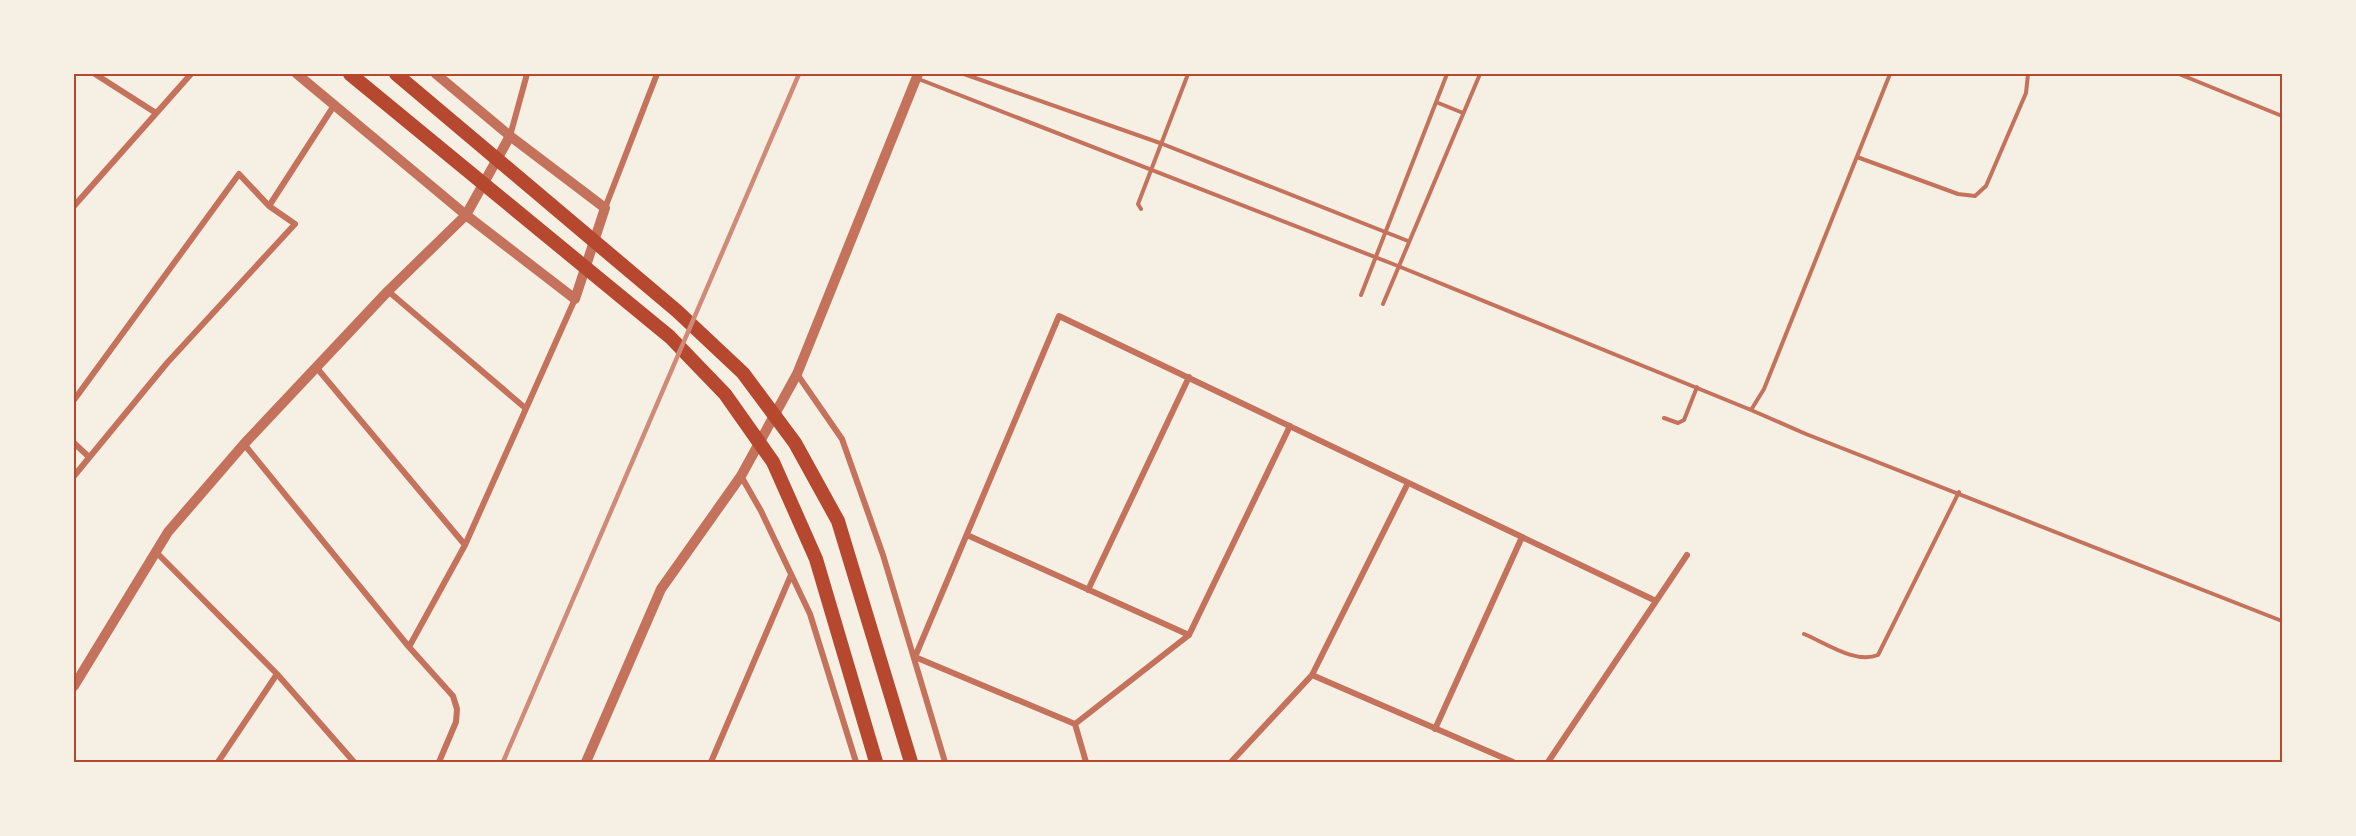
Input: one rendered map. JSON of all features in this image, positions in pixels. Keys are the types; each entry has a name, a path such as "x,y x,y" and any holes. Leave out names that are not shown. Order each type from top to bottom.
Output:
{"main road":[{"path":"350,74 670,337 725,394 773,462 816,559 876,762"},
{"path":"396,74 660,296 743,373 795,443 838,521 911,762"}],"street":[{"path":"95,74 156,113"},
{"path":"74,206 191,74"},
{"path":"297,74 466,215 575,299"},
{"path":"436,74 510,136 605,208"},
{"path":"74,686 168,532 244,444 316,367 388,291 466,215 510,136 527,74"},
{"path":"409,647 465,545 524,408 575,299 605,208 657,74"},
{"path":"586,762 662,590 741,476 797,374 917,76"},
{"path":"269,206 335,104"},
{"path":"74,400 239,174 269,206 296,224 167,363 74,476"},
{"path":"388,291 524,408"},
{"path":"915,657 1059,316 1656,602"},
{"path":"316,367 465,545"},
{"path":"797,374 842,439 883,555 945,762"},
{"path":"1088,590 1189,377"},
{"path":"1075,724 1189,635 1290,426"},
{"path":"74,443 89,457"},
{"path":"244,444 409,647 453,696 457,709 456,722 439,762"},
{"path":"741,476 762,511 810,614 856,762"},
{"path":"1231,762 1312,675 1408,483"},
{"path":"967,535 1189,635"},
{"path":"1435,729 1522,537"},
{"path":"156,552 277,674 354,762"},
{"path":"1548,762 1687,555"},
{"path":"711,762 791,575"},
{"path":"915,657 1075,724"},
{"path":"218,762 277,674"},
{"path":"1312,675 1513,762"},
{"path":"1075,724 1086,762"}],"lane":[{"path":"964,74 1160,143 1408,241"},
{"path":"1141,209 1138,204 1150,168 1188,74"},
{"path":"1361,295 1447,74"},
{"path":"1383,304 1480,74"},
{"path":"1751,410 1764,389 1890,74"},
{"path":"1857,157 1958,194 1976,196 1981,193 1991,176 2026,93 2028,74"},
{"path":"2179,74 2283,116"},
{"path":"917,76 1697,387 1806,434 1959,492 2283,621"},
{"path":"1436,101 1463,113"},
{"path":"1664,418 1678,423 1684,420 1697,387"},
{"path":"1804,634 1858,657 1870,658 1878,655 1959,492"}],"railway":[{"path":"503,762 799,74"}]}
